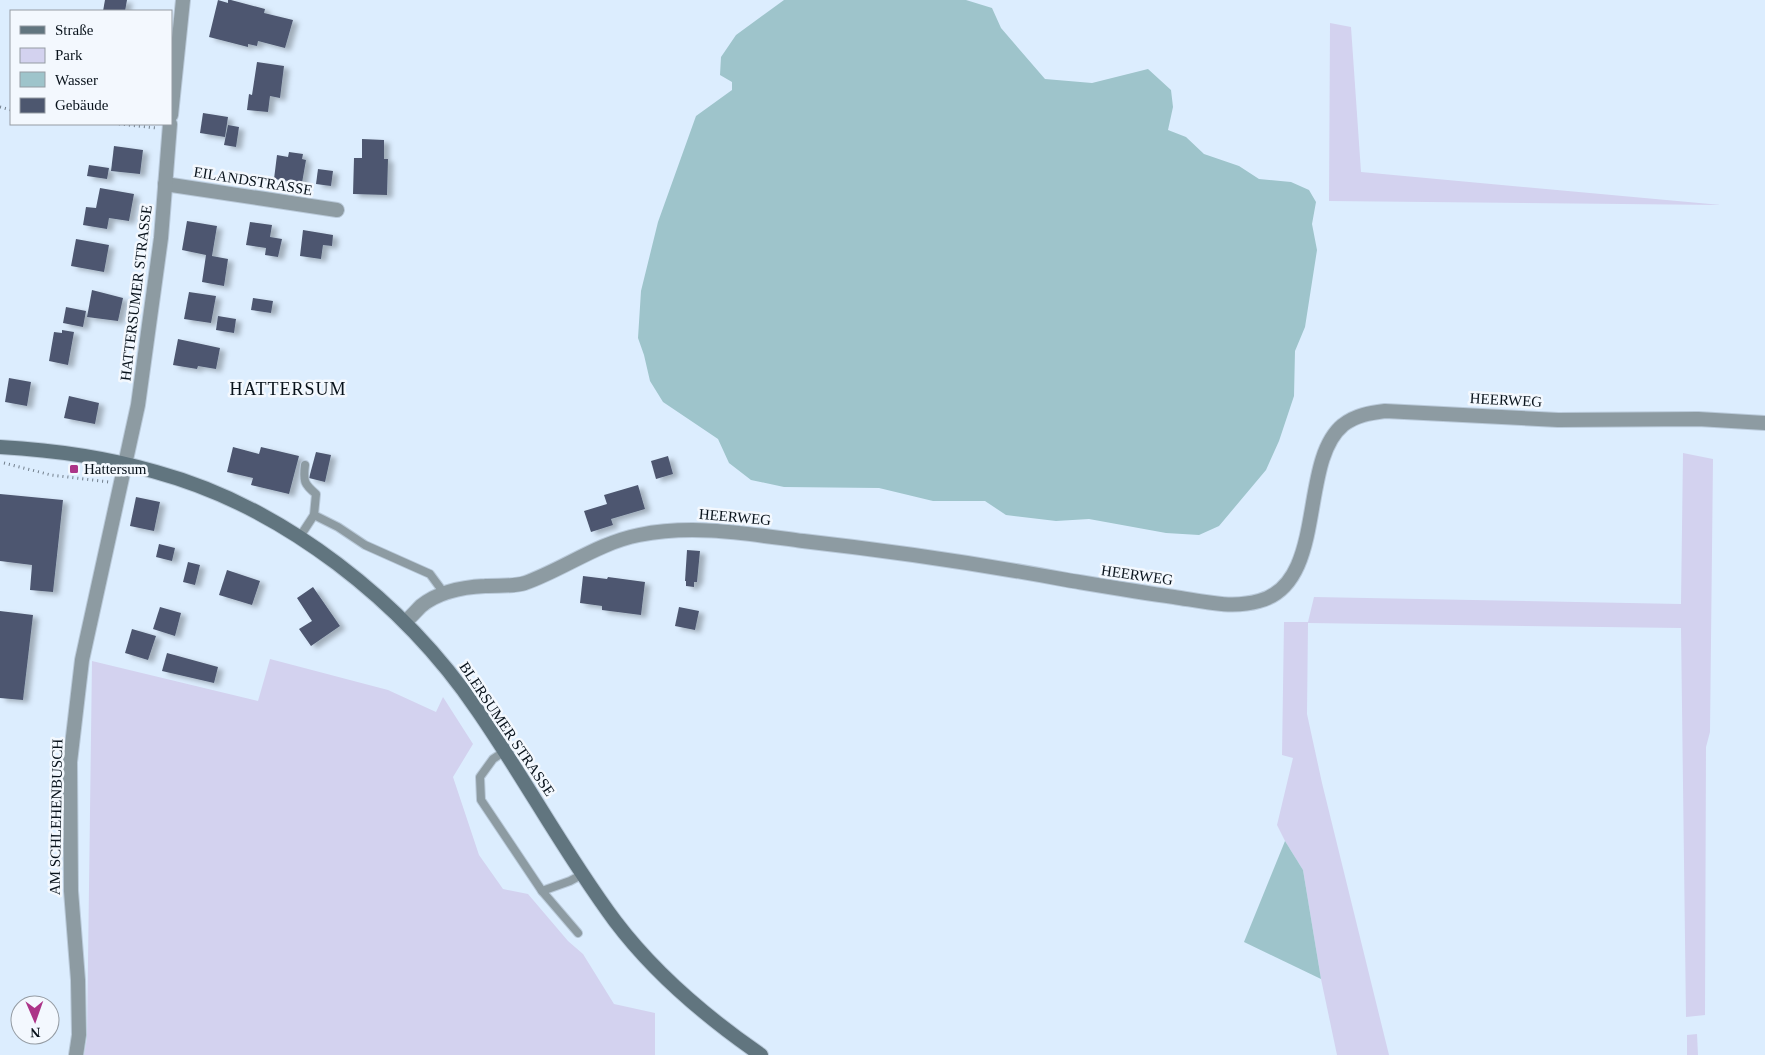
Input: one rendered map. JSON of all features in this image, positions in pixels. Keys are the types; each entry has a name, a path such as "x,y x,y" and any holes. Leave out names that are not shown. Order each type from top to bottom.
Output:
{"main road":[{"name":"BLERSUMER STRASSE","path":"0,447 76,454 159,472 248,508 300,538 344,569 405,622 453,676 505,750 615,921 677,990 724,1030 761,1055"}],"street":[{"path":"172,105 183,0"},
{"name":"HATTERSUMER STRASSE","path":"125,464 138,405 156,286 170,127"},
{"name":"EILANDSTRASSE","path":"165,184 337,210"},
{"name":"HEERWEG","path":"405,622 423,604 444,593 482,586 519,585 546,575 593,550 638,535 675,530 717,530 882,550 1228,604 1260,601 1279,590 1294,573 1305,545 1328,443 1342,426 1358,415 1385,411 1558,420 1698,419 1765,422"},
{"name":"AM SCHLEHENBUSCH","path":"76,1055 79,1035 78,980 71,891 70,762 82,660 125,464"}],"lane":[{"path":"300,538 314,515 316,494 305,484 306,465"},
{"path":"314,515 338,527 366,545 430,574 444,593"},
{"path":"505,750 493,759 480,777 481,800 542,891 578,933"},
{"path":"542,891 583,874"}],"path":[{"path":"137,125 170,127"},
{"path":"0,462 51,475 120,483"}],"green space":[{"path":"1330,23 1351,27 1361,172 1721,205 1329,201"},
{"path":"1683,453 1713,459 1710,732 1706,747 1705,1015 1686,1017 1681,628 1308,623 1307,714 1322,783 1389,1055 1337,1055 1321,979 1303,870 1277,825 1293,758 1282,755 1284,622 1308,622 1314,597 1681,604"},
{"path":"270,659 388,690 436,712 443,697 473,744 453,777 479,855 503,889 528,894 568,941 583,954 614,1004 655,1013 655,1055 84,1055 87,1038 92,661 258,701"},
{"path":"1697,1034 1698,1055 1687,1055 1687,1035"}],"water":[{"path":"784,0 966,0 992,8 1001,28 1045,79 1092,83 1148,69 1171,90 1173,107 1168,130 1186,137 1204,154 1239,166 1259,179 1291,182 1309,190 1316,202 1312,224 1317,250 1305,327 1295,351 1294,396 1279,441 1266,470 1219,526 1199,535 1166,533 1089,519 1056,521 1006,515 985,501 933,501 879,488 784,487 751,480 729,463 718,439 663,402 650,381 638,338 641,291 658,222 696,116 732,90 732,82 720,75 721,57 736,35"},
{"path":"1285,841 1303,870 1321,979 1244,942"}],"building":[{"path":"105,0 127,0 125,10 103,10"},
{"path":"218,0 228,3 228,0 231,0 265,9 264,13 293,20 285,48 258,41 257,46 248,44 248,47 209,37"},
{"path":"257,62 284,66 280,98 270,96 268,112 247,110 249,94 252,95"},
{"path":"203,113 228,117 225,137 200,133"},
{"path":"228,125 239,127 236,147 224,145"},
{"path":"362,139 384,140 384,159 388,159 387,195 353,194 354,158 362,158"},
{"path":"114,146 143,150 140,174 111,171"},
{"path":"289,152 303,154 302,159 306,160 302,183 274,179 277,155 288,157"},
{"path":"89,165 109,168 107,179 87,176"},
{"path":"318,169 333,171 331,186 316,184"},
{"path":"100,188 134,194 129,221 109,218 107,229 83,225 86,207 96,208"},
{"path":"187,221 217,226 212,256 228,259 224,286 202,282 206,255 182,250"},
{"path":"250,222 272,225 270,237 282,239 278,257 265,255 266,248 246,245"},
{"path":"303,230 333,235 332,246 323,245 321,259 300,256"},
{"path":"76,239 109,245 104,272 71,266"},
{"path":"92,290 123,298 118,321 87,317"},
{"path":"189,292 216,296 211,323 184,319"},
{"path":"253,298 273,301 271,313 251,310"},
{"path":"66,307 86,311 83,327 63,323"},
{"path":"218,316 236,319 234,333 216,330"},
{"path":"62,330 74,332 68,365 49,361 54,332 62,333"},
{"path":"178,339 220,348 216,369 198,366 197,369 173,365"},
{"path":"9,378 31,382 27,406 5,402"},
{"path":"69,396 99,403 95,424 64,418"},
{"path":"233,447 259,454 261,447 299,456 289,494 251,485 253,478 227,472"},
{"path":"316,452 331,455 325,482 309,478"},
{"path":"668,456 673,474 656,479 651,461"},
{"path":"638,485 645,509 611,519 613,525 591,532 584,511 607,504 604,495"},
{"path":"0,494 63,500 53,592 30,590 32,565 0,561"},
{"path":"136,497 160,502 154,531 130,526"},
{"path":"159,544 175,548 172,561 156,557"},
{"path":"687,550 700,551 697,582 694,582 694,587 686,586 685,581"},
{"path":"188,562 200,565 195,585 183,582"},
{"path":"227,570 260,581 252,605 219,595"},
{"path":"583,576 645,582 641,615 602,610 602,606 580,603"},
{"path":"313,587 340,626 311,646 299,629 312,621 297,598"},
{"path":"160,607 181,613 175,636 153,629"},
{"path":"679,607 699,611 695,630 675,626"},
{"path":"0,611 33,615 23,700 0,698"},
{"path":"132,629 156,636 148,660 125,653"},
{"path":"167,653 218,667 214,683 162,671"}],"place":[{"name":"Hattersum","path":"74,469"}],"district":[{"name":"HATTERSUM","path":"288,389"}]}
